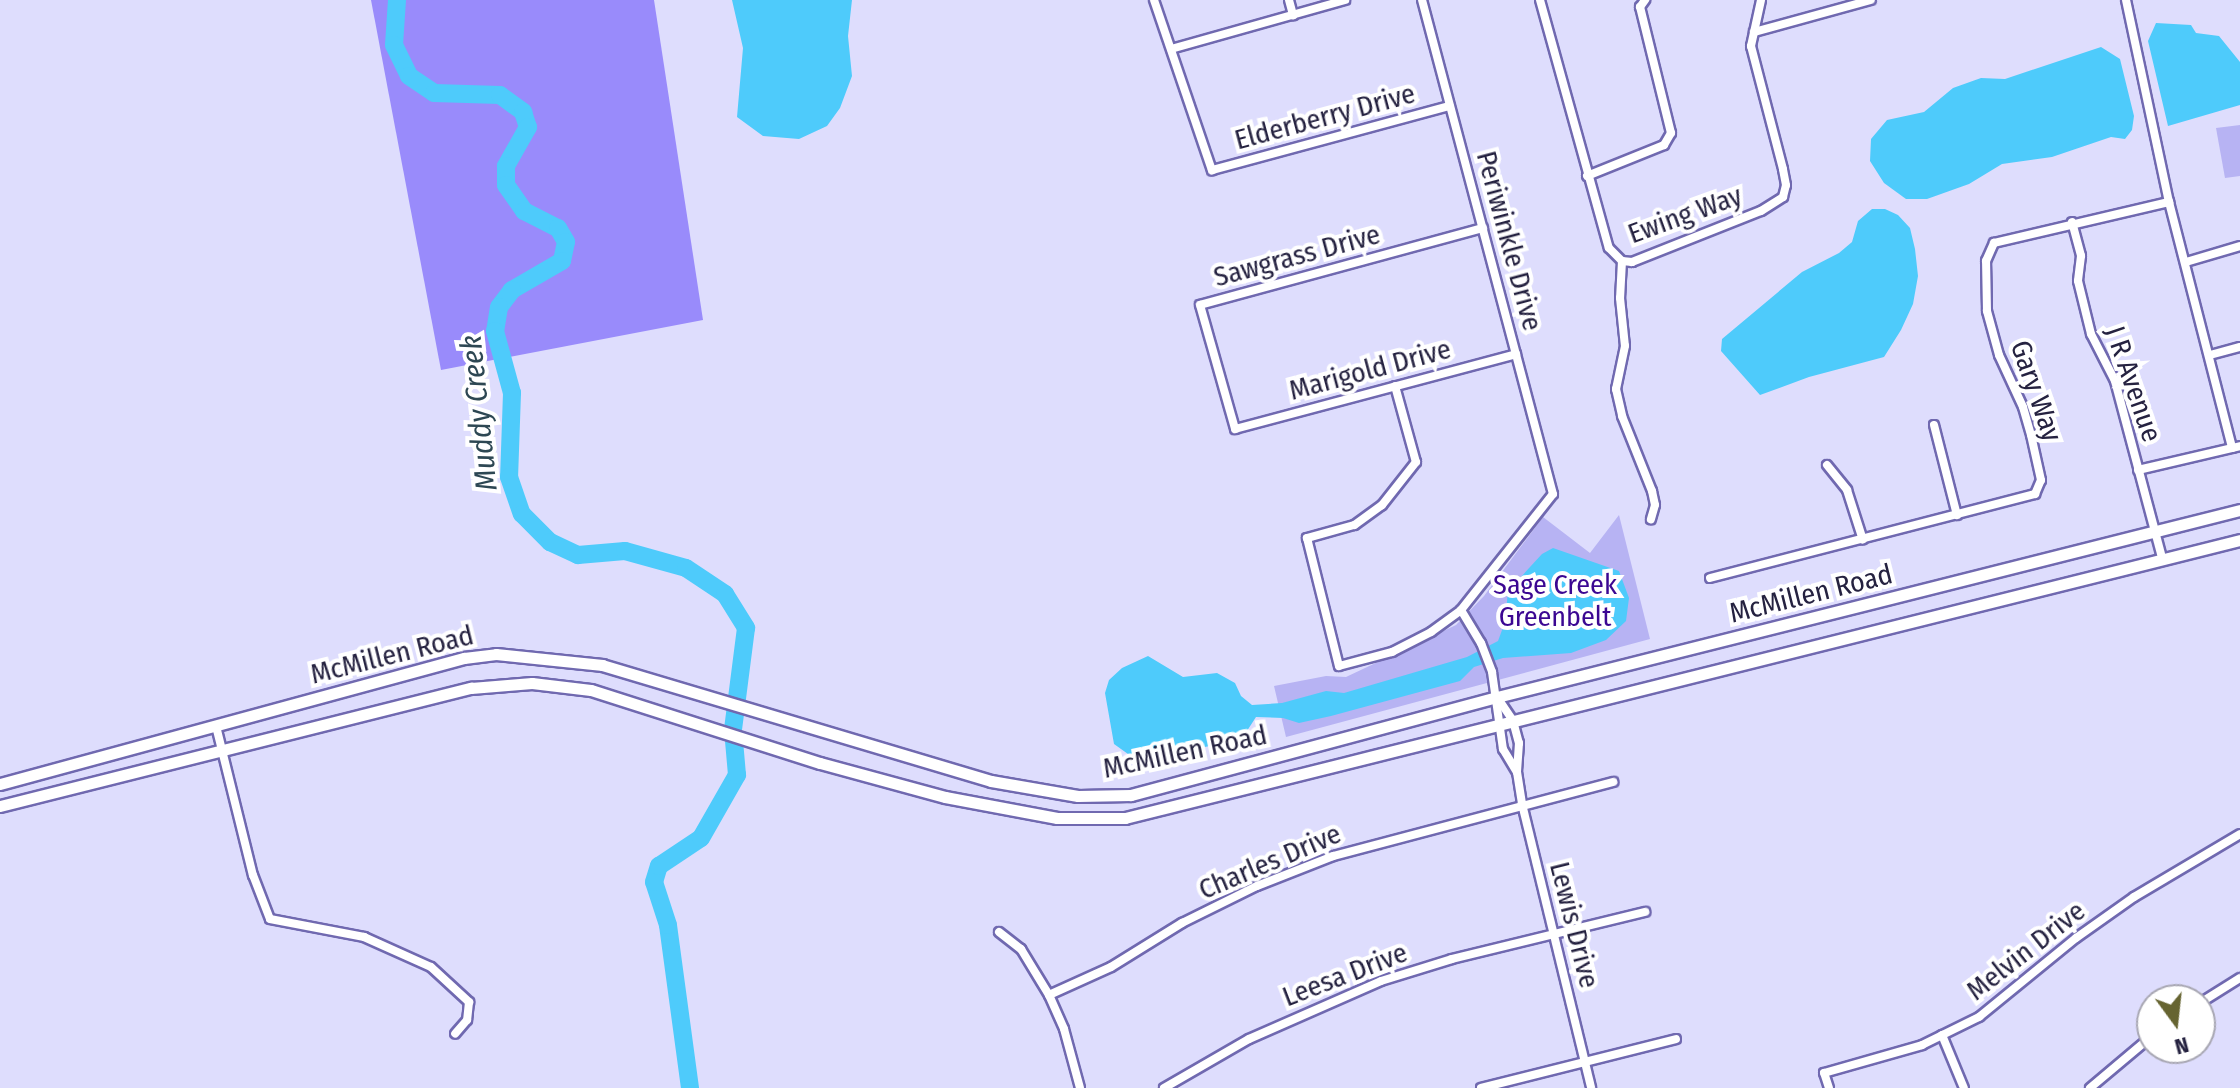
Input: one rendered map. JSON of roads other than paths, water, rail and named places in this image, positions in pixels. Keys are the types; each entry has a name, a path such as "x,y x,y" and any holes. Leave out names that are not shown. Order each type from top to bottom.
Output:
{"main road":[{"name":"McMillen Road","path":"0,784 477,655 546,657 602,665 991,781 1078,796 1131,795 1497,697 2240,510"},
{"name":"McMillen Road","path":"0,806 471,688 532,683 591,690 820,763 933,794 1028,814 1095,821 1164,810 2240,540"}],"street":[{"path":"1154,0 1171,49 1345,0"},
{"path":"1289,0 1293,15"},
{"name":"Periwinkle Drive","path":"1422,0 1553,494 1461,610"},
{"name":"Ewing Way","path":"1540,0 1609,248 1622,261 1648,258 1761,211 1783,197 1786,185 1751,46 1761,0"},
{"path":"1587,176 1664,145 1671,133 1640,7 1645,0"},
{"path":"1754,32 1871,0"},
{"path":"2126,0 2169,202 2236,447 2138,470"},
{"name":"Elderberry Drive","path":"1171,49 1212,170 1450,106"},
{"name":"Gary Way","path":"1710,578 2035,494 2041,480 2023,407 1991,328 1986,261 1994,243 2072,222 2169,202"},
{"name":"J R Avenue","path":"2072,222 2081,256 2078,281 2091,334 2115,381 2162,558"},
{"name":"Sawgrass Drive","path":"1235,429 1200,305 1483,228"},
{"path":"2186,262 2240,246"},
{"path":"1622,261 1620,298 1625,346 1616,389 1622,416 1652,491 1655,505 1651,519"},
{"path":"2210,355 2240,347"},
{"name":"Marigold Drive","path":"1235,429 1516,354"},
{"path":"1395,386 1416,462 1382,505 1354,525 1307,538 1339,666 1392,652 1431,632 1461,610"},
{"path":"1934,425 1957,515"},
{"path":"1827,465 1847,490 1863,540"},
{"name":"Lewis Drive","path":"1461,610 1481,643 1492,672 1503,749 1517,772"},
{"name":"Lewis Drive","path":"1497,697 1513,721 1519,743 1517,772 1522,804 1591,1088"},
{"path":"216,726 253,875 270,919 364,937 431,967 469,1002 467,1020 455,1034"},
{"name":"Charles Drive","path":"1049,995 1111,967 1182,923 1257,886 1374,843 1613,782"},
{"name":"Melvin Drive","path":"1829,1088 1824,1073 1922,1045 1979,1017 2076,938 2134,897 2240,834"},
{"name":"Leesa Drive","path":"1164,1088 1249,1039 1367,987 1452,959 1645,912"},
{"path":"999,932 1021,949 1049,995 1064,1029 1080,1088"},
{"path":"2216,993 2240,978"},
{"path":"1942,1035 1964,1088"},
{"path":"1481,1088 1676,1039"},
{"path":"2090,1088 2136,1049"}],"water":[{"path":"732,0 852,0 848,36 852,76 840,108 827,126 799,139 763,136 737,117 743,48"},
{"path":"2156,23 2191,25 2196,33 2219,36 2240,62 2240,105 2168,126 2148,41"},
{"path":"2101,47 2120,59 2134,116 2132,130 2125,139 2111,137 2052,157 2002,164 1969,184 1927,199 1906,199 1884,183 1870,161 1871,139 1887,120 1924,112 1953,88 1981,78 2005,79"},
{"path":"1872,209 1885,209 1898,215 1910,228 1918,276 1913,304 1901,330 1884,357 1809,377 1760,395 1721,351 1722,339 1802,272 1839,253 1852,242 1858,221"},
{"path":"1553,548 1619,571 1629,598 1626,621 1606,640 1571,653 1503,658 1474,667 1460,681 1331,716 1299,723 1283,718 1256,717 1245,734 1215,745 1152,757 1128,754 1114,744 1105,693 1109,680 1122,668 1148,656 1183,677 1217,673 1235,683 1241,696 1252,705 1282,703 1326,691 1344,693 1467,657 1498,641 1505,622 1508,591 1542,554"}],"waterway":[{"name":"Muddy Creek","path":"397,0 394,45 409,76 434,93 500,95 523,112 528,127 506,166 506,185 524,211 558,228 566,242 562,261 512,290 499,307 495,331 512,393 509,477 522,514 550,542 578,555 625,551 686,568 725,594 746,628 733,730"},
{"name":"Muddy Creek","path":"690,1088 668,925 654,882 659,866 701,838 737,775 734,742"}],"park label":[{"name":"Sage Creek Greenbelt","path":"1555,601"}]}
